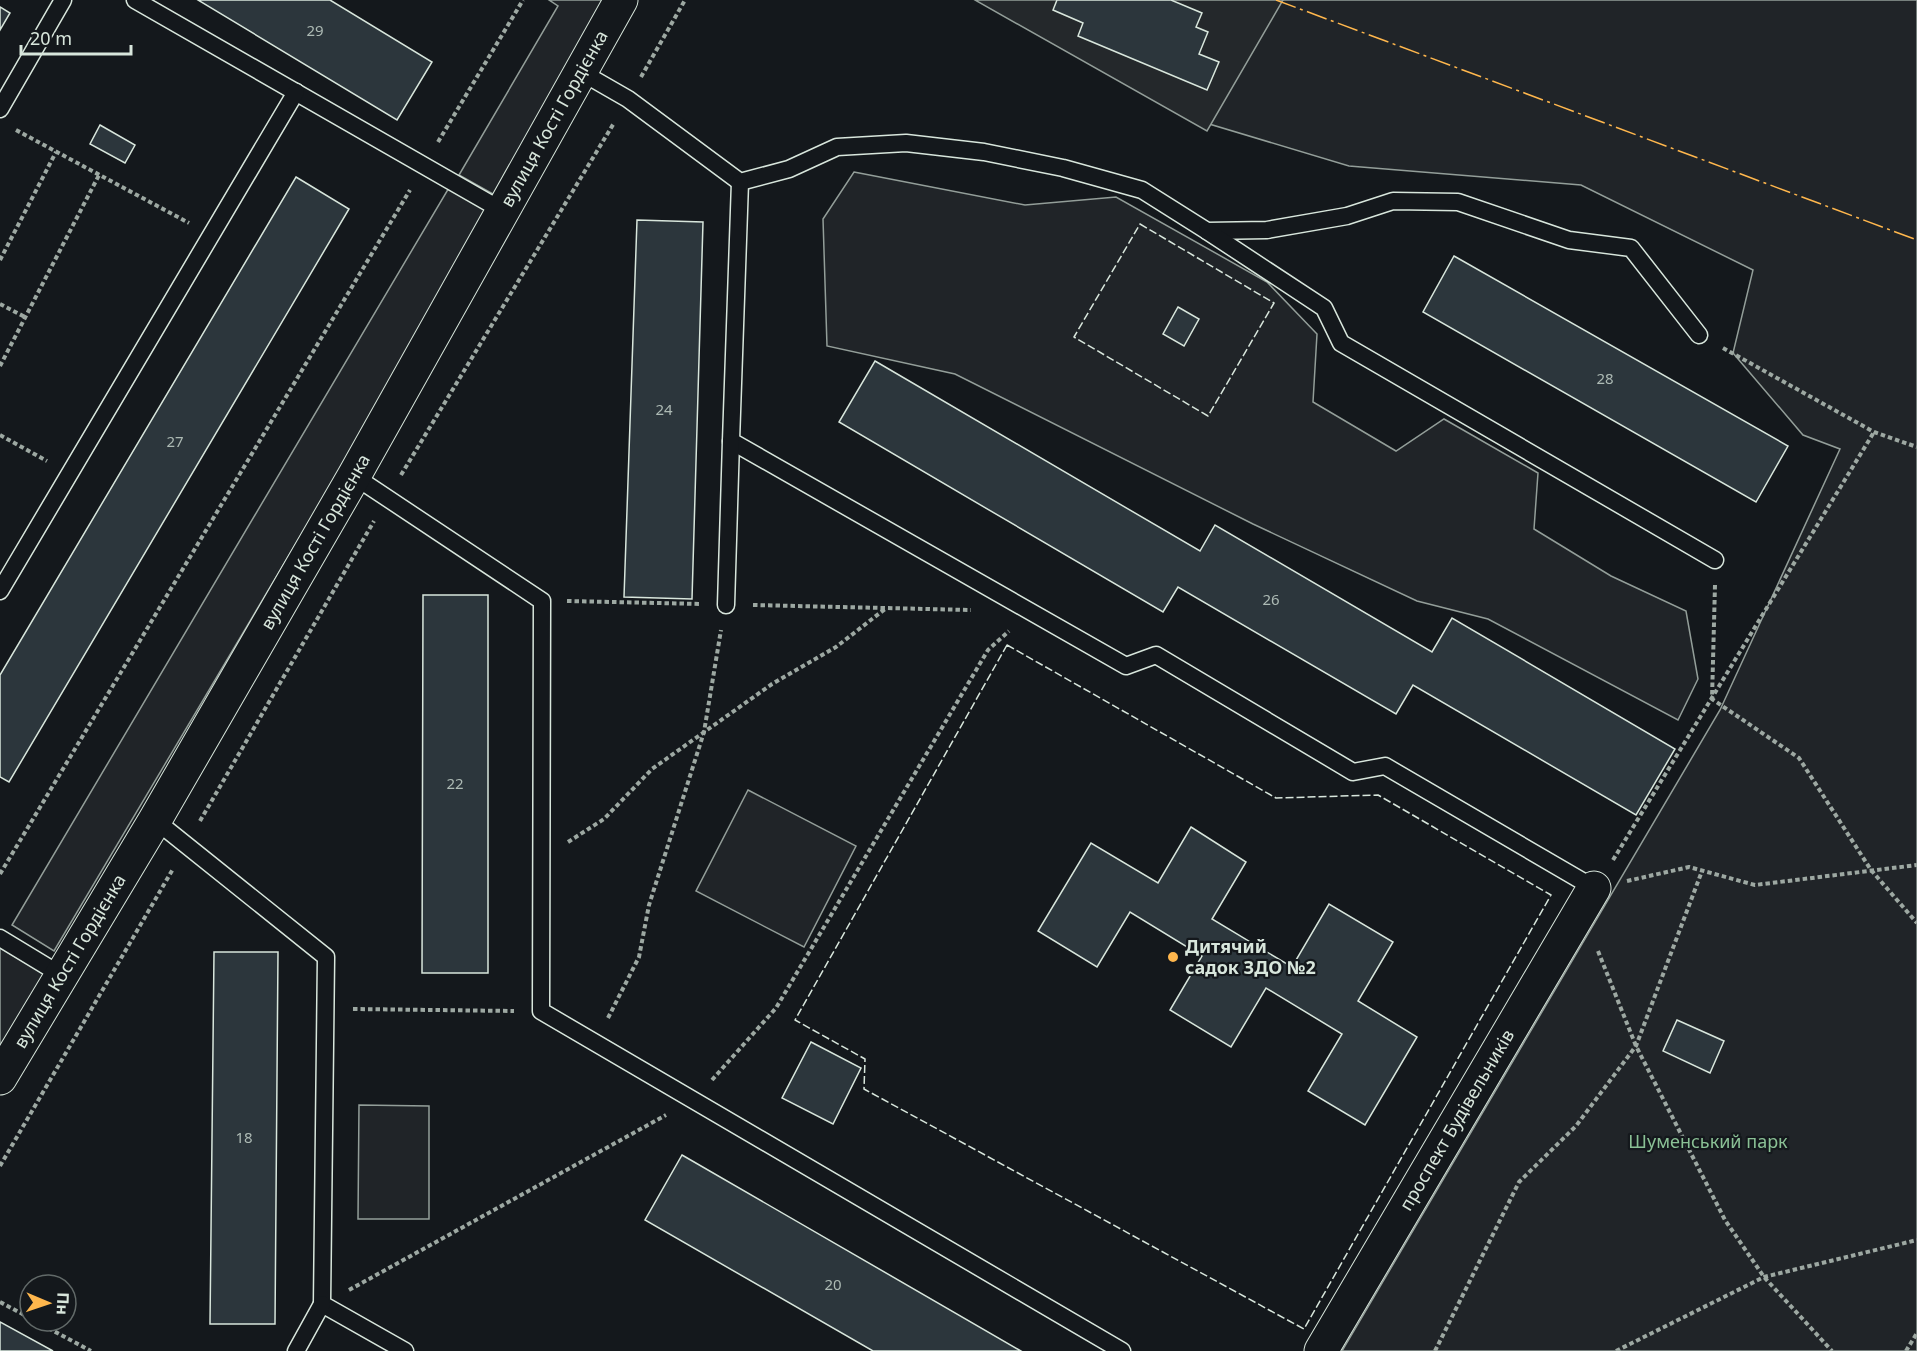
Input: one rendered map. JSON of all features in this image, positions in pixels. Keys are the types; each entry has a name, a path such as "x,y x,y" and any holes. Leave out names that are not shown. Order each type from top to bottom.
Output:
{"street":[{"name":"вулиця Кості Гордієнка","path":"0,1078 155,820 354,476 621,0"},
{"name":"проспект Будівельників","path":"1321,1351 1588,899"}],"lane":[{"path":"0,109 63,0"},
{"path":"135,0 503,211"},
{"path":"581,72 628,99 740,182"},
{"path":"0,591 296,92"},
{"path":"740,182 789,169 837,147 906,143 984,152 1052,165 1142,190 1324,308 1341,343 1715,560"},
{"path":"726,605 740,182"},
{"path":"1207,231 1267,230 1347,216 1393,201 1458,202 1569,240 1631,248 1699,334"},
{"path":"731,441 1126,666 1156,655 1353,772 1385,766 1588,899"},
{"path":"354,476 542,601 542,1011 1122,1351"},
{"path":"155,820 326,957 322,1304 296,1351"},
{"path":"0,938 61,975"},
{"path":"322,1304 405,1351"}],"path":[{"path":"0,874 523,0"},
{"path":"0,1166 387,498 628,99 685,0"},
{"path":"9,126 212,235"},
{"path":"0,260 56,152"},
{"path":"0,366 99,175"},
{"path":"0,304 26,317"},
{"path":"1699,334 1874,432 1917,447"},
{"path":"1832,1351 1764,1277 1725,1220 1636,1046 1588,899 1874,432"},
{"path":"0,435 71,474"},
{"path":"1712,699 1715,560"},
{"path":"542,601 976,610"},
{"path":"595,1043 639,957 649,905 704,732 726,605"},
{"path":"542,858 604,819 652,769 772,684 836,647 886,608"},
{"path":"322,1304 694,1100 776,1008 988,650 1031,612"},
{"path":"1712,699 1799,758 1870,870 1917,924"},
{"path":"1588,899 1689,867 1755,885 1917,865"},
{"path":"1435,1351 1519,1182 1576,1126 1636,1046 1702,871"},
{"path":"325,1008 542,1011"},
{"path":"1616,1351 1764,1277 1917,1240"},
{"path":"0,1302 18,1312"},
{"path":"57,1333 91,1351"},
{"path":"1906,1351 1917,1333"}],"green space":[{"path":"549,0 611,0 500,198 459,175 558,6"},
{"name":"Шуменський парк","path":"1274,0 1917,0 1917,1351 1342,1351 1720,710 1840,449 1803,435 1733,353 1753,270 1581,185 1349,166 1186,117"},
{"path":"854,172 1025,205 1116,197 1267,282 1317,334 1313,402 1396,451 1444,419 1538,473 1534,529 1611,576 1686,611 1698,679 1678,720 1488,619 1417,601 1253,524 955,374 827,346 823,219"},
{"path":"450,186 493,212 54,951 12,925"},
{"path":"748,790 856,846 804,947 696,891"},
{"path":"0,948 46,975 0,1052"},
{"path":"359,1105 429,1106 429,1219 358,1219"}],"shaded area":[{"path":"975,0 1283,0 1207,131"}],"building":[{"path":"198,0 330,0 432,62 397,120"},
{"path":"1057,0 1171,0 1202,13 1196,27 1208,32 1199,54 1219,62 1207,90 1078,36 1083,23 1053,10"},
{"path":"0,7 10,13 0,30"},
{"path":"100,125 135,145 125,163 90,144"},
{"path":"296,177 349,209 9,782 0,777 0,675"},
{"path":"637,220 703,222 692,599 624,597"},
{"path":"1454,256 1788,446 1756,502 1423,312"},
{"path":"1178,307 1199,319 1184,346 1163,334"},
{"path":"875,361 1200,551 1215,525 1432,652 1452,618 1675,749 1636,815 1413,685 1396,714 1178,587 1163,612 839,422"},
{"path":"423,595 488,595 488,973 422,973"},
{"path":"1191,827 1246,862 1212,919 1292,967 1329,904 1393,942 1358,1001 1417,1037 1365,1125 1308,1091 1342,1034 1266,988 1231,1047 1170,1010 1202,956 1130,912 1097,967 1038,931 1091,843 1158,883"},
{"path":"214,952 278,952 275,1324 210,1324"},
{"path":"1677,1020 1724,1041 1710,1073 1663,1051"},
{"path":"811,1042 861,1068 833,1124 782,1098"},
{"path":"682,1155 1021,1351 873,1351 645,1220"},
{"path":"0,1322 53,1351 0,1351"}],"fence":[{"path":"1140,224 1274,303 1208,416 1074,337 1140,224"},
{"path":"1007,645 1276,798 1378,795 1551,895 1304,1329 864,1089 865,1059 795,1020 1007,645"}],"power":[{"path":"1276,0 1917,240"}],"place":[{"name":"Дитячий садок ЗДО №2","path":"1173,957"}]}
